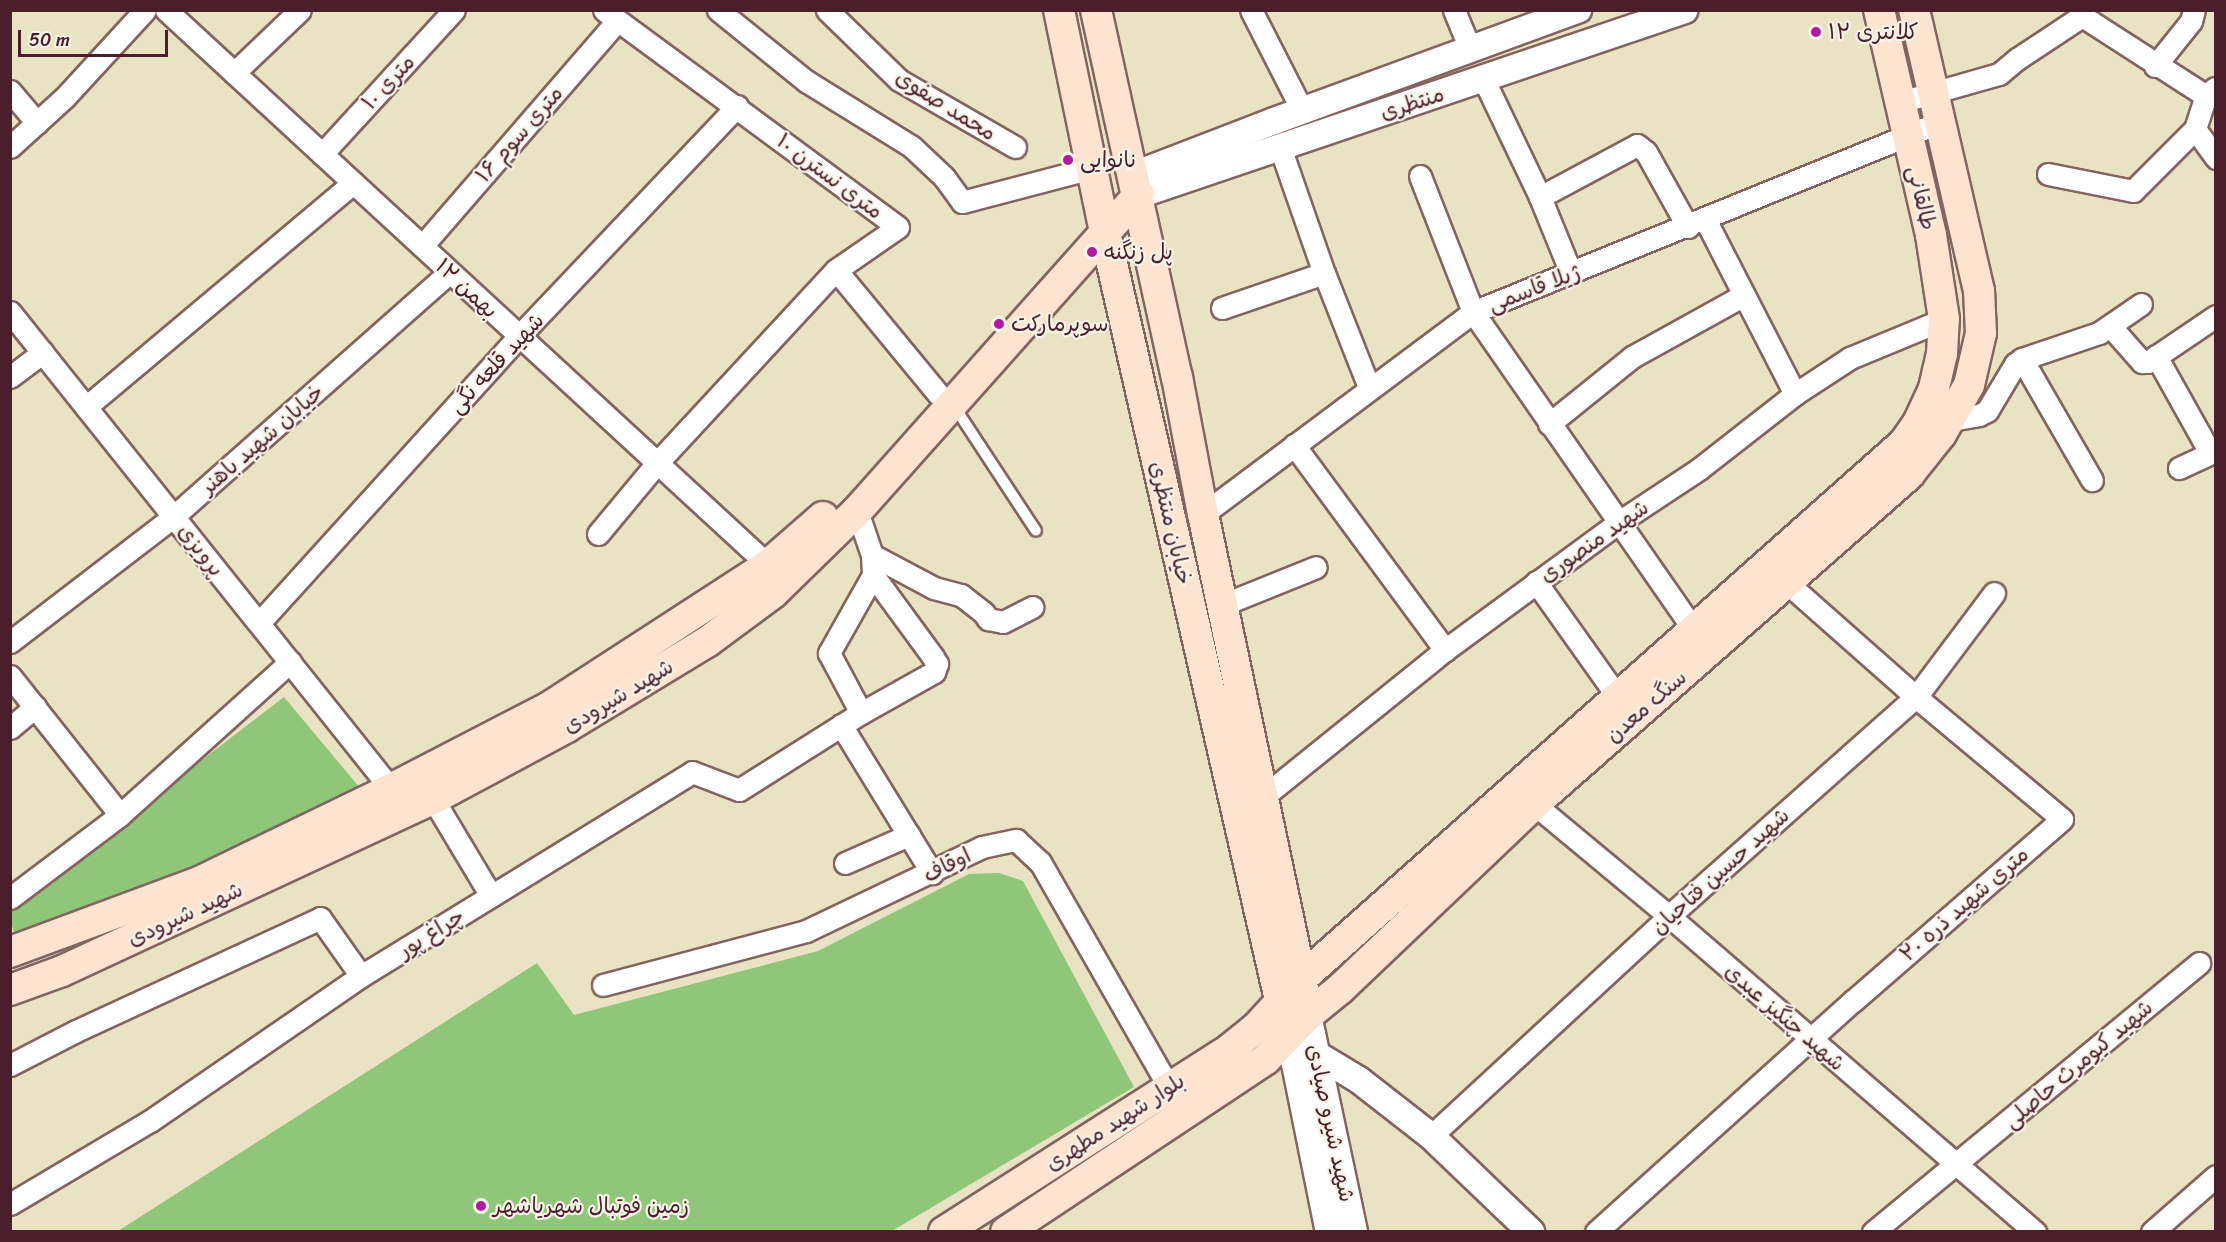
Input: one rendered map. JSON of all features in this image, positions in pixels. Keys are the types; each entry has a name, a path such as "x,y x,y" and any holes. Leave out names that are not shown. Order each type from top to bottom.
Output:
{"main road":[{"name":"خیابان منتظری","path":"1059,10 1103,224 1279,1004 1302,1041"},
{"name":"خیابان منتظری","path":"1096,10 1136,185 1301,979 1302,1041"},
{"name":"طالقانی","path":"1879,10 1931,235 1944,319 1942,354 1934,388"},
{"name":"طالقانی","path":"1914,10 1931,93 1979,291 1981,333 1969,385"},
{"name":"شهید شیرودی","path":"10,990 62,971 433,799 567,727 708,642 773,593 857,511 946,400 1136,185"},
{"name":"سنگ معدن","path":"1302,1041 1340,989 1534,804 1909,474 1951,420 1969,385"},
{"name":"سنگ معدن","path":"1279,1004 1301,979 1693,628 1904,443 1918,423 1934,388"},
{"name":"شهید شیرودی","path":"10,952 199,882 391,789 551,706 768,565 816,524 946,400"},
{"name":"بلوار شهید مطهری","path":"944,1232 991,1218 1169,1087 1230,1048 1256,1028 1279,1004"},
{"name":"بلوار شهید مطهری","path":"1006,1232 1266,1059 1302,1041"}],"street":[{"path":"10,147 65,97 145,10"},
{"name":"۱۲ بهمن","path":"166,10 768,565"},
{"path":"234,74 300,10"},
{"name":"۱۰ متری","path":"322,154 454,10"},
{"path":"718,10 806,81 911,146 944,177 962,202 1092,168"},
{"name":"محمد صفوی","path":"827,10 899,80 1015,147"},
{"path":"1251,10 1302,110"},
{"path":"1454,10 1470,50"},
{"name":"منتظری","path":"1136,185 1302,110 1578,10"},
{"name":"منتظری","path":"1136,185 1280,147 1484,80 1685,10"},
{"path":"2155,66 2191,21 2194,10"},
{"name":"۱۰ متری نسترن","path":"598,534 657,464 836,270 898,227 737,106 610,16"},
{"name":"۱۶ متری سوم","path":"422,246 610,16"},
{"path":"1900,102 1999,74 2017,59 2082,16 2155,66 2211,92 2195,129 2133,191 2048,174"},
{"path":"1484,80 1540,197 1571,273"},
{"path":"10,91 37,123"},
{"name":"شهید قلعه نگی","path":"259,623 519,336 737,106"},
{"name":"ژیلا قاسمی","path":"1203,514 1369,387 1473,312 1938,123"},
{"path":"2195,129 2216,158"},
{"path":"1540,197 1637,145 1646,152 1744,295 1795,394"},
{"path":"1280,147 1324,273 1369,387"},
{"path":"1420,176 1473,312 1693,628"},
{"path":"86,406 353,183"},
{"path":"836,270 946,400"},
{"name":"خیابان شهید باهنر","path":"10,642 174,516 450,272"},
{"path":"1222,308 1324,273"},
{"path":"1549,424 1632,357 1744,295"},
{"path":"1951,420 1979,416 1987,411 2015,364 2022,359 2111,327 2141,304"},
{"name":"پرویزی","path":"10,312 391,789"},
{"path":"2111,327 2142,363 2216,316"},
{"name":"شهید منصوری","path":"1264,796 1445,650 1619,522 1699,469 1795,394 1850,358 1944,319"},
{"path":"10,377 42,352"},
{"path":"2156,356 2209,452 2179,468"},
{"path":"2022,359 2092,480"},
{"path":"1293,445 1445,650"},
{"path":"857,511 872,565 829,652 861,713"},
{"path":"872,565 961,596 983,612 988,619 1003,622 1032,607"},
{"name":"چراغ پور","path":"10,1204 150,1121 361,976 692,772 739,790 841,725 934,672 937,664 872,565"},
{"path":"1222,605 1316,567"},
{"path":"1536,582 1617,696"},
{"name":"۲۰ متری شهید ذره","path":"1596,1232 1811,1039 2062,819 1916,697 1787,583"},
{"name":"شهید حسین فتاحیان","path":"1431,1136 1669,916 1916,697 1994,594"},
{"path":"10,898 120,815 290,662"},
{"path":"10,676 120,815"},
{"path":"10,728 35,707"},
{"path":"841,725 932,873"},
{"path":"433,799 491,896"},
{"name":"شهید چنگیز عبدی","path":"1534,804 1669,916 2035,1232"},
{"path":"845,863 909,835"},
{"name":"اوقاف","path":"603,985 806,931 932,873 982,847 1016,840 1040,862 1169,1087"},
{"path":"10,1065 75,1031 320,918 361,976"},
{"name":"شهید کیومرث حاصلی","path":"1874,1232 2199,963"},
{"path":"1302,1041 1359,1080 1431,1136 1531,1232"},
{"name":"شهید شیرو صیادی","path":"1302,1041 1329,1232"},
{"name":"شهید شیرو صیادی","path":"1302,1041 1354,1232"},
{"path":"2152,1232 2216,1176"}],"lane":[{"path":"946,400 1036,531"}],"green space":[{"path":"284,697 365,794 19,947 11,923 10,907"},
{"path":"999,873 1023,881 1134,1087 892,1231 118,1231 537,963 574,1015 818,951 969,874"}],"place":[{"name":"کلانتری ۱۲","path":"1816,32"},
{"name":"نانوایی","path":"1068,160"},
{"name":"پل زنگنه","path":"1092,252"},
{"name":"سوپرمارکت","path":"999,324"},
{"name":"زمین فوتبال شهریاشهر","path":"481,1206"}]}
